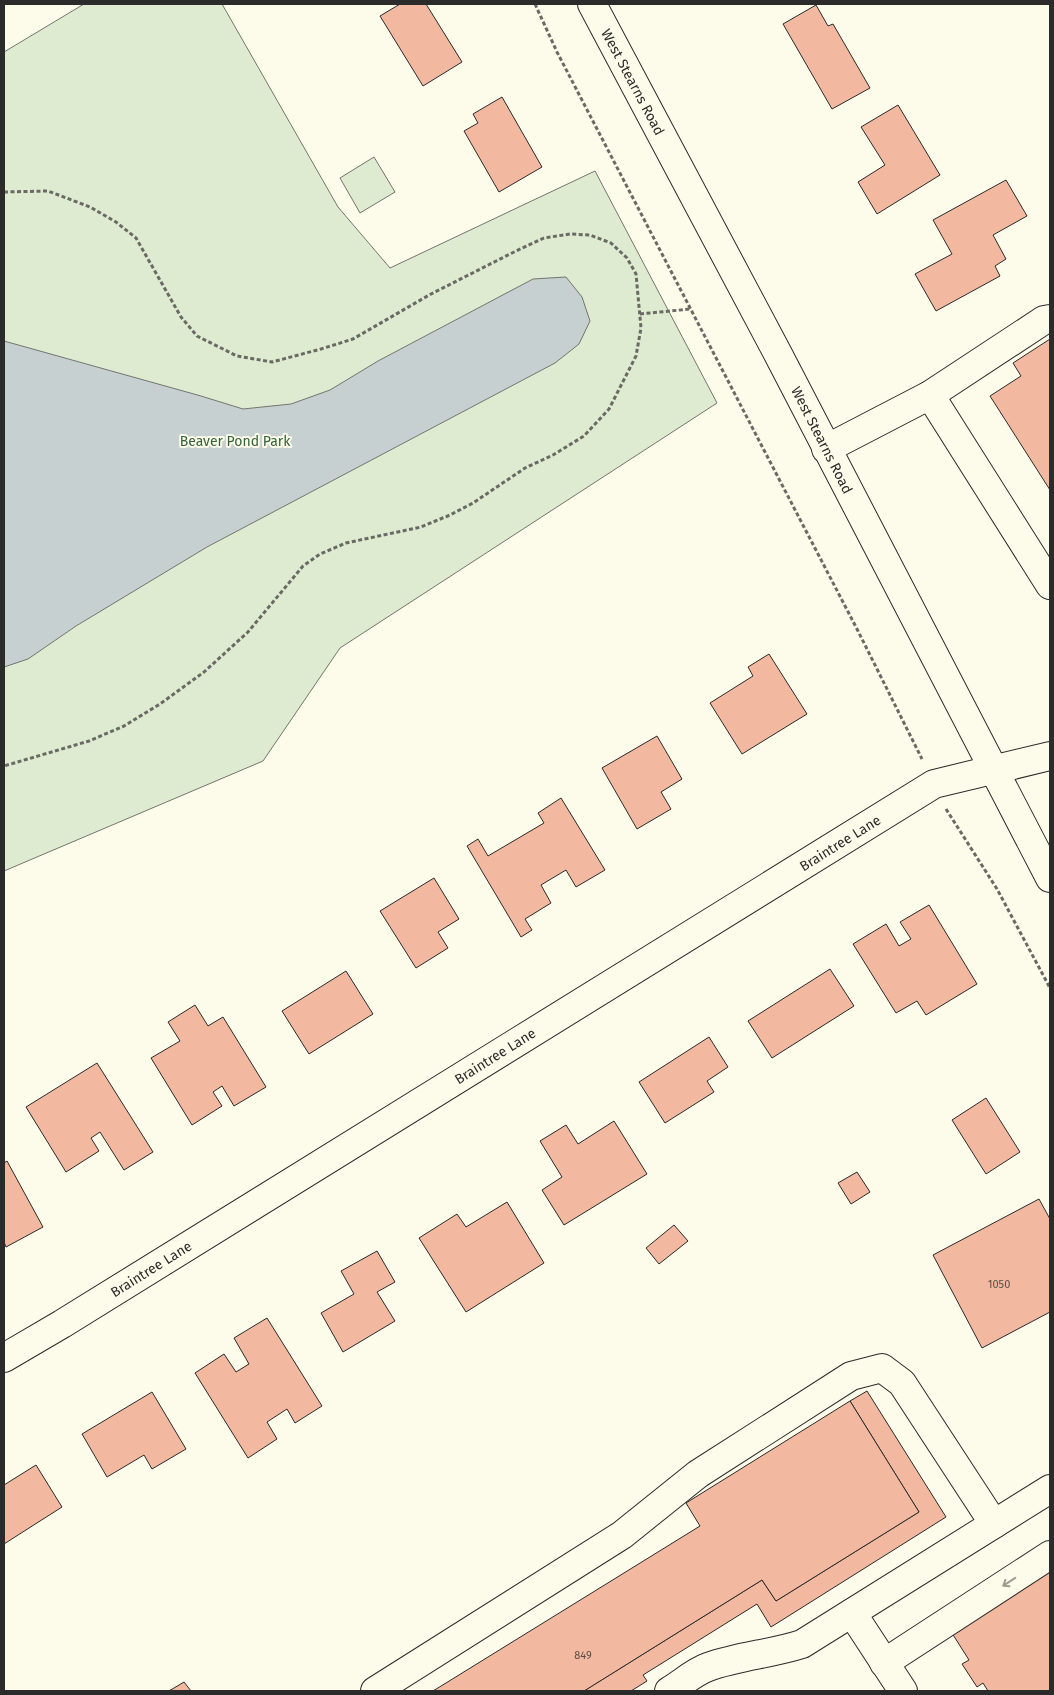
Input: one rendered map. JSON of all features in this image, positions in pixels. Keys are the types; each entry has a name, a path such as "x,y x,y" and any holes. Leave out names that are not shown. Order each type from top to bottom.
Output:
{"street":[{"name":"West Stearns Road","path":"592,4 1050,878"},
{"path":"826,449 930,395 1044,320 1050,319"},
{"path":"930,395 1050,585"},
{"name":"Braintree Lane","path":"4,1358 79,1314 934,784 1050,755"},
{"path":"375,1691 622,1535 698,1474 851,1376 882,1368 902,1383 994,1524"},
{"path":"669,1691 706,1668 802,1644 1050,1489"},
{"path":"884,1662 1050,1555"},
{"path":"852,1613 902,1691"}],"path":[{"path":"535,4 690,309 857,629 949,815 997,889 1050,988"},
{"path":"4,192 48,191 90,206 116,222 136,238 181,317 197,336 237,356 272,362 353,339 431,294 516,251 544,238 570,234 590,235 611,243 627,258 636,274 641,328 636,356 610,408 584,436 553,455 525,468 473,503 450,515 421,527 346,543 320,554 303,566 248,632 204,672 160,704 124,726 89,741 4,766"},
{"path":"640,314 690,309"}],"green space":[{"name":"Beaver Pond Park","path":"84,4 222,4 338,207 390,268 595,171 717,403 340,648 263,761 4,871 4,52"},
{"path":"374,157 395,192 360,213 340,178"}],"shaded area":[{"path":"566,277 582,297 590,321 579,344 555,363 207,547 76,626 28,659 4,667 4,341 243,409 291,404 330,390 378,361 533,279"}],"building":[{"path":"400,4 426,4 462,62 423,86 380,16"},
{"path":"816,5 828,26 833,24 870,88 832,109 783,24"},
{"path":"502,97 542,167 499,192 464,131 478,123 473,114"},
{"path":"898,105 940,175 877,214 858,182 885,165 861,127"},
{"path":"1006,180 1027,216 993,235 1006,259 995,266 1000,276 936,311 915,274 952,254 933,220"},
{"path":"1050,339 1050,490 990,396 1021,376 1013,363"},
{"path":"769,654 807,714 742,754 710,703 753,676 748,667"},
{"path":"657,736 682,779 661,792 671,809 637,829 602,768"},
{"path":"561,798 605,870 576,887 566,870 541,885 551,903 525,919 532,930 521,937 467,846 478,839 488,856 544,823 538,813"},
{"path":"434,878 459,919 438,932 448,948 416,968 380,911"},
{"path":"929,905 977,984 926,1015 917,1001 896,1013 853,944 886,924 899,946 911,939 900,922"},
{"path":"830,969 854,1006 772,1058 748,1021"},
{"path":"346,971 373,1014 309,1054 282,1011"},
{"path":"195,1005 208,1026 223,1017 266,1087 234,1106 222,1086 213,1092 222,1106 192,1125 151,1058 180,1041 168,1022"},
{"path":"709,1037 728,1067 707,1081 714,1092 665,1123 639,1082"},
{"path":"97,1063 153,1152 124,1170 100,1132 91,1138 99,1151 66,1172 26,1107"},
{"path":"986,1098 1020,1152 986,1174 952,1120"},
{"path":"614,1121 647,1174 564,1225 542,1190 562,1177 540,1141 566,1125 578,1144"},
{"path":"7,1161 43,1227 6,1247 4,1242 4,1163"},
{"path":"857,1172 870,1192 851,1204 838,1183"},
{"path":"1039,1199 1050,1219 1050,1312 982,1348 933,1255"},
{"path":"507,1202 544,1263 466,1312 419,1238 457,1214 466,1227"},
{"path":"674,1225 688,1241 659,1264 646,1248"},
{"path":"377,1251 395,1282 377,1292 395,1321 343,1352 321,1313 354,1294 341,1271"},
{"path":"267,1318 322,1406 295,1423 287,1409 267,1422 277,1439 248,1458 195,1373 224,1354 236,1372 249,1364 234,1338"},
{"path":"867,1391 946,1517 771,1627 757,1604 643,1675 647,1681 631,1691 584,1691 762,1580 776,1601 919,1512 850,1401"},
{"path":"152,1392 186,1449 152,1469 144,1455 107,1477 82,1434"},
{"path":"850,1401 919,1512 776,1601 762,1580 584,1691 433,1691 700,1526 686,1503"},
{"path":"36,1465 62,1507 4,1544 4,1485"},
{"path":"1050,1567 1050,1691 988,1691 983,1683 977,1687 962,1664 969,1660 950,1630"},
{"path":"184,1682 191,1691 169,1691"}]}
